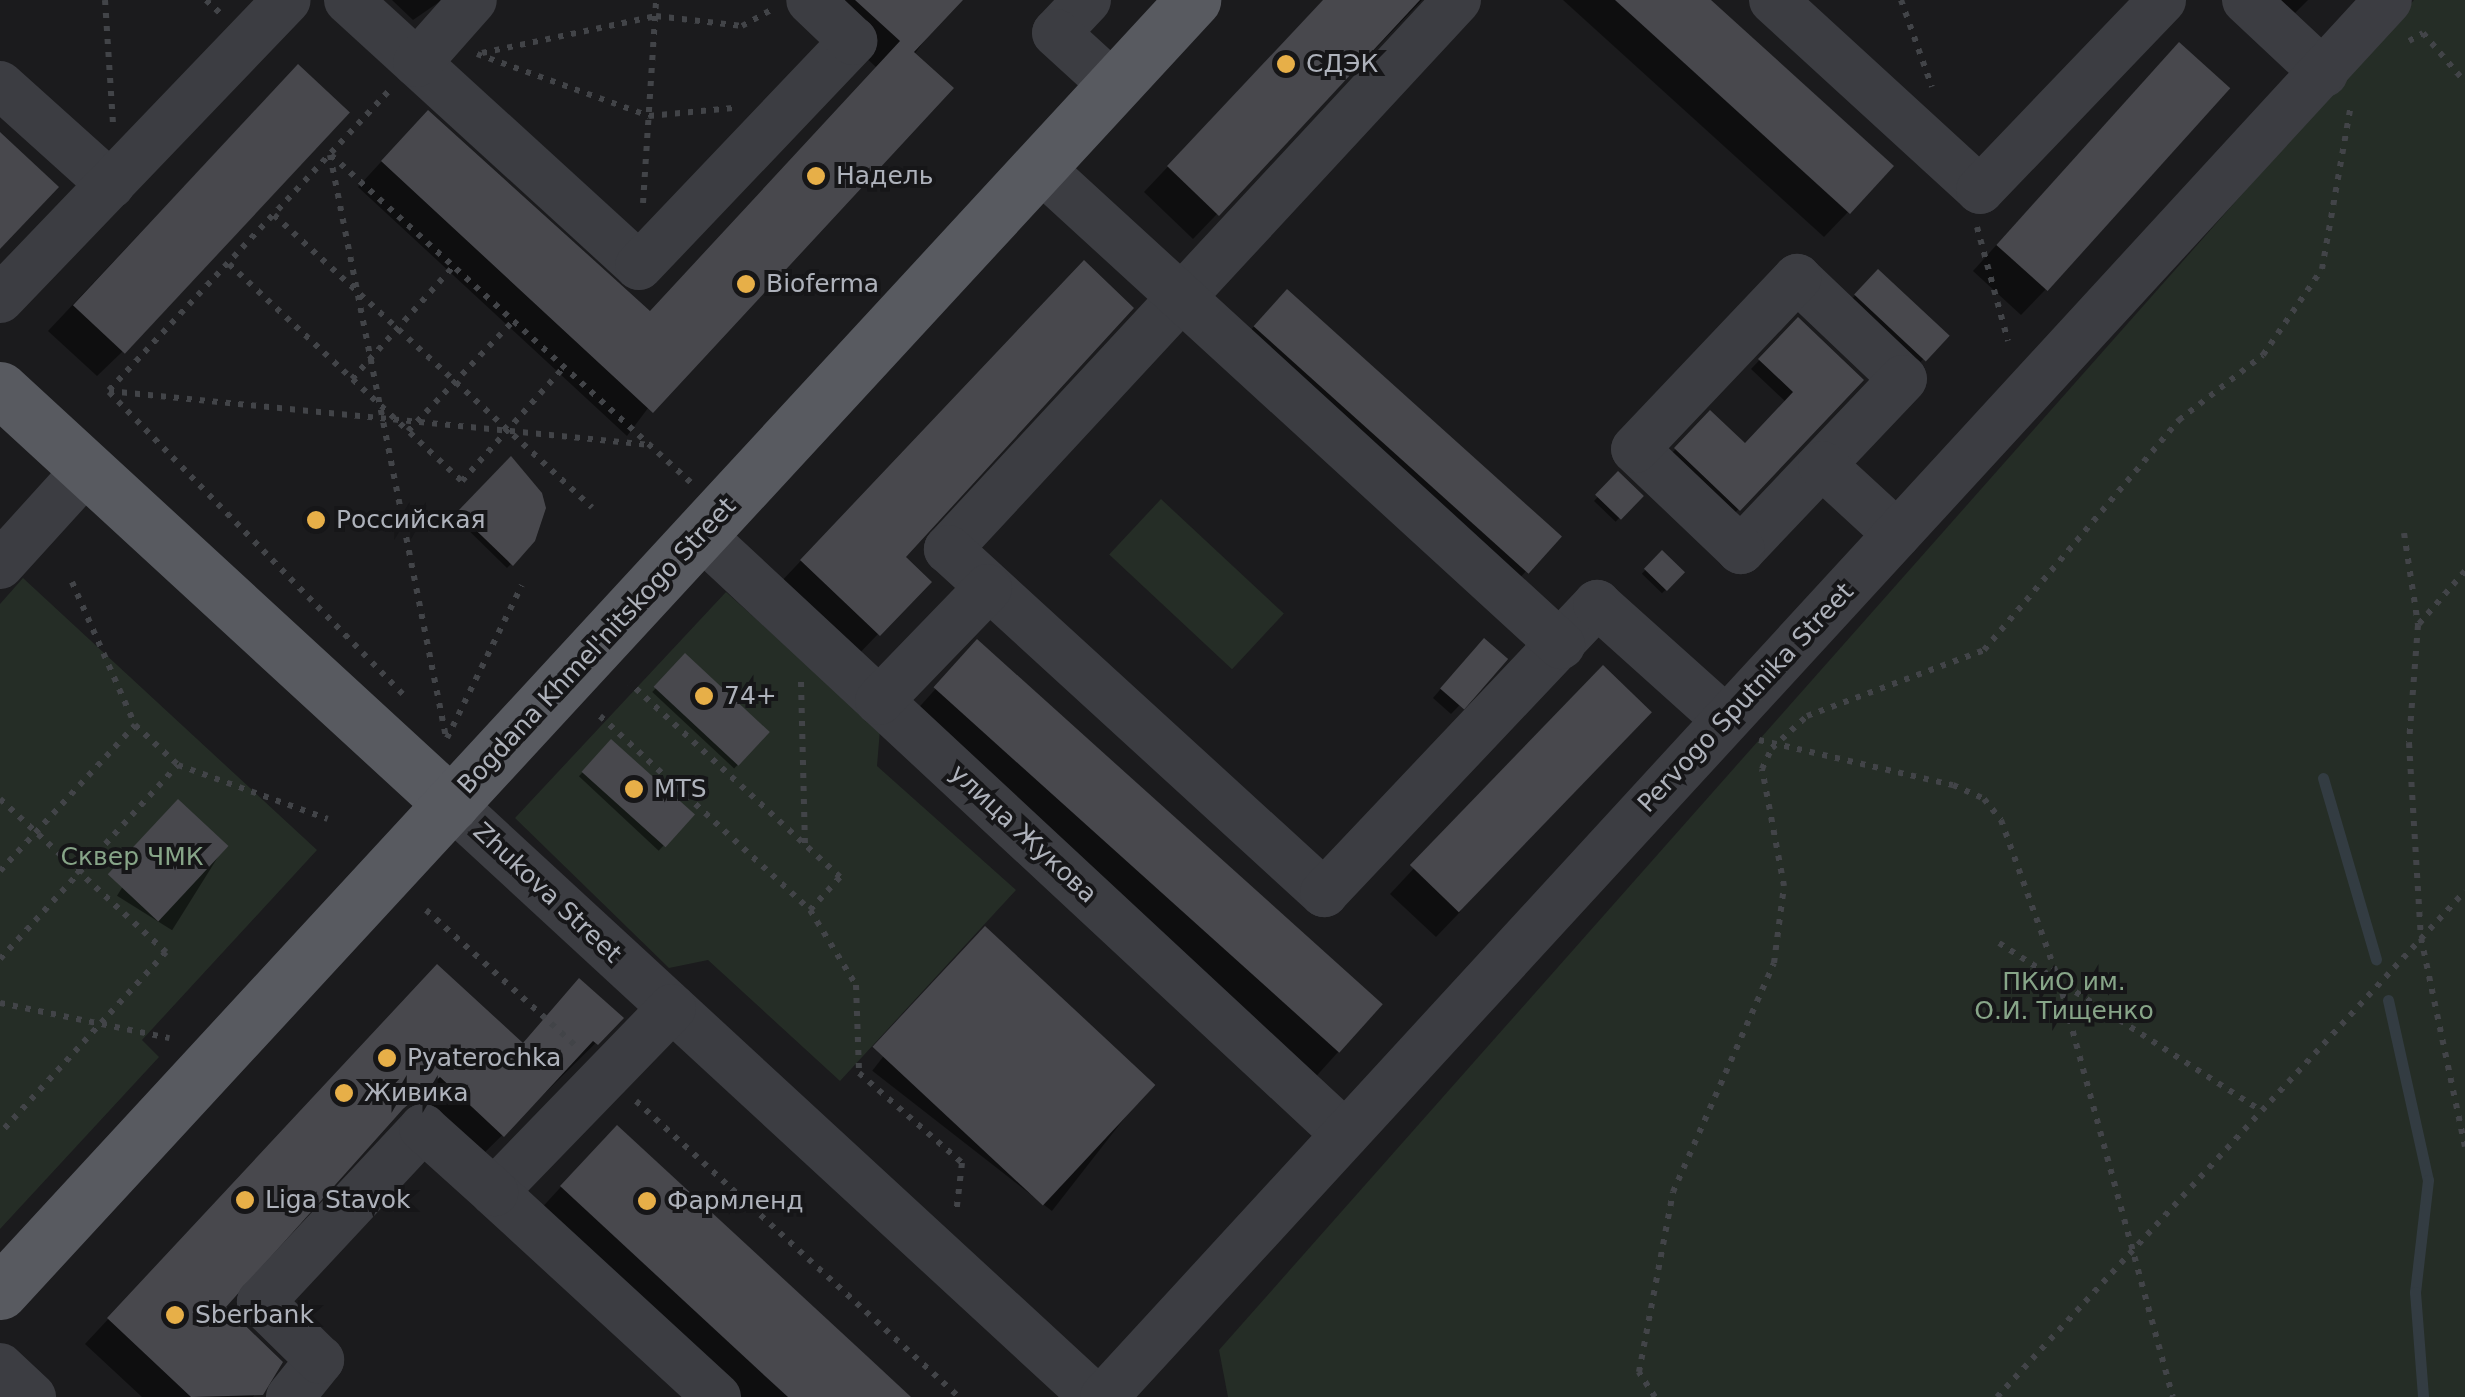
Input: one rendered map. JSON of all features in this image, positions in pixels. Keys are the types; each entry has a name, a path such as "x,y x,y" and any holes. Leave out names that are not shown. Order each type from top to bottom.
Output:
{"main road":[{"name":"Bogdana Khmel'nitskogo Street","path":"0,1292 451,804 697,509 1039,167 1193,0"},
{"name":"Zhukova Street","path":"0,389 451,804"}],"street":[{"path":"0,299 287,0"},
{"path":"348,0 639,266 854,41 810,0"},
{"path":"420,66 473,0"},
{"path":"1087,0 1056,33 1114,86"},
{"path":"1457,0 1182,292 948,549 1324,893 1597,604 1725,719"},
{"path":"1773,0 1980,190 2162,0"},
{"path":"2246,0 2338,85"},
{"name":"Pervogo Sputnika Street","path":"1104,1397 1898,534 2338,85 2388,0"},
{"path":"0,85 113,182"},
{"path":"1039,167 1182,292 1562,645"},
{"path":"1796,278 1903,379 1822,465 1741,550 1635,449 1796,278"},
{"path":"1822,465 1898,534"},
{"path":"0,565 88,470"},
{"name":"улица Жукова","path":"697,509 800,625 1345,1134"},
{"path":"879,701 988,588"},
{"name":"Zhukova Street","path":"451,804 1094,1397"},
{"path":"494,1192 672,1008"},
{"path":"290,1397 320,1360 261,1302 423,1128 717,1397"},
{"path":"0,1367 32,1397"}],"path":[{"path":"105,0 113,182"},
{"path":"639,266 656,0"},
{"path":"108,391 330,154 420,66 656,16 742,26 790,0"},
{"path":"2397,48 2423,33 2465,82"},
{"path":"476,54 649,116 794,103"},
{"path":"1655,1397 1639,1372 1674,1192 1774,963 1784,886 1762,769 1772,748 1807,716 1984,650 2179,420 2263,355 2322,269 2338,85"},
{"path":"330,154 650,445 697,509"},
{"path":"330,154 446,739"},
{"path":"274,215 592,507"},
{"path":"228,264 462,481 564,368"},
{"path":"352,379 453,267"},
{"path":"408,432 512,320"},
{"path":"108,391 650,445"},
{"path":"108,391 409,700"},
{"path":"2404,533 2418,625 2409,743 2421,938 2465,1146"},
{"path":"2418,625 2465,571"},
{"path":"72,582 135,725 178,765 328,819"},
{"path":"446,739 522,585"},
{"path":"800,625 805,845"},
{"path":"630,683 840,877 810,910"},
{"path":"600,716 810,910 856,985 860,1074 962,1162 956,1223"},
{"path":"0,871 135,725"},
{"path":"434,726 446,739"},
{"path":"1772,748 1953,785 1984,798 2001,820 2059,981 2137,1250 2173,1397"},
{"path":"0,959 178,765"},
{"path":"0,799 166,952 0,1133"},
{"path":"1998,1397 2465,890"},
{"path":"426,910 959,1397"},
{"path":"1998,944 2260,1110"},
{"path":"0,1003 169,1038"}],"green space":[{"name":"ПКиО им. О.И. Тищенко","path":"2414,0 2465,0 2465,1397 1228,1397 1219,1350"},
{"path":"1161,499 1284,614 1232,669 1109,555"},
{"name":"Сквер ЧМК","path":"23,578 317,850 142,1040 159,1057 0,1229 0,604"},
{"path":"726,592 880,730 877,766 1016,890 840,1081 708,960 669,968 515,818"}],"building":[{"path":"855,0 963,0 914,52 954,88 653,413 381,161 428,110 650,311 900,41"},
{"path":"1323,0 1420,0 1219,216 1167,166"},
{"path":"1615,0 1711,0 1894,166 1850,214"},
{"path":"2179,42 2230,88 2048,291 1996,245"},
{"path":"298,64 350,112 125,354 73,305"},
{"path":"0,132 59,187 0,249"},
{"path":"1084,260 1134,308 906,557 932,582 880,636 800,560"},
{"path":"1878,269 1950,336 1926,361 1854,295"},
{"path":"1287,289 1562,537 1529,574 1254,326"},
{"path":"1798,317 1864,380 1740,511 1674,448 1710,410 1745,443 1793,392 1758,359"},
{"path":"511,456 542,493 546,508 535,541 513,566 457,512"},
{"path":"1618,471 1644,496 1621,520 1595,495"},
{"path":"1662,550 1685,572 1667,591 1644,569"},
{"path":"1484,638 1508,659 1464,710 1440,689"},
{"path":"977,639 1383,1004 1339,1053 934,687"},
{"path":"685,653 770,732 738,766 654,687"},
{"path":"1603,665 1652,712 1459,912 1410,865"},
{"path":"611,739 695,815 666,847 582,772"},
{"path":"178,799 228,846 158,921 108,874"},
{"path":"985,926 1155,1085 1043,1206 872,1047"},
{"path":"437,964 523,1043 579,978 624,1018 598,1045 593,1041 504,1137 440,1077 403,1109 226,1307 283,1362 263,1395 191,1397 107,1318"},
{"path":"617,1125 911,1397 788,1397 765,1376 560,1186"}],"waterway":[{"path":"2323,778 2376,959"},
{"path":"2388,1000 2428,1180 2415,1292 2423,1397"}],"place":[{"name":"СДЭК","path":"1286,64"},
{"name":"Надель","path":"816,176"},
{"name":"Bioferma","path":"746,284"},
{"name":"Российская","path":"316,520"},
{"name":"74+","path":"704,696"},
{"name":"MTS","path":"634,789"},
{"name":"Pyaterochka","path":"387,1058"},
{"name":"Живика","path":"344,1093"},
{"name":"Liga Stavok","path":"245,1200"},
{"name":"Фармленд","path":"647,1201"},
{"name":"Sberbank","path":"175,1315"}]}
